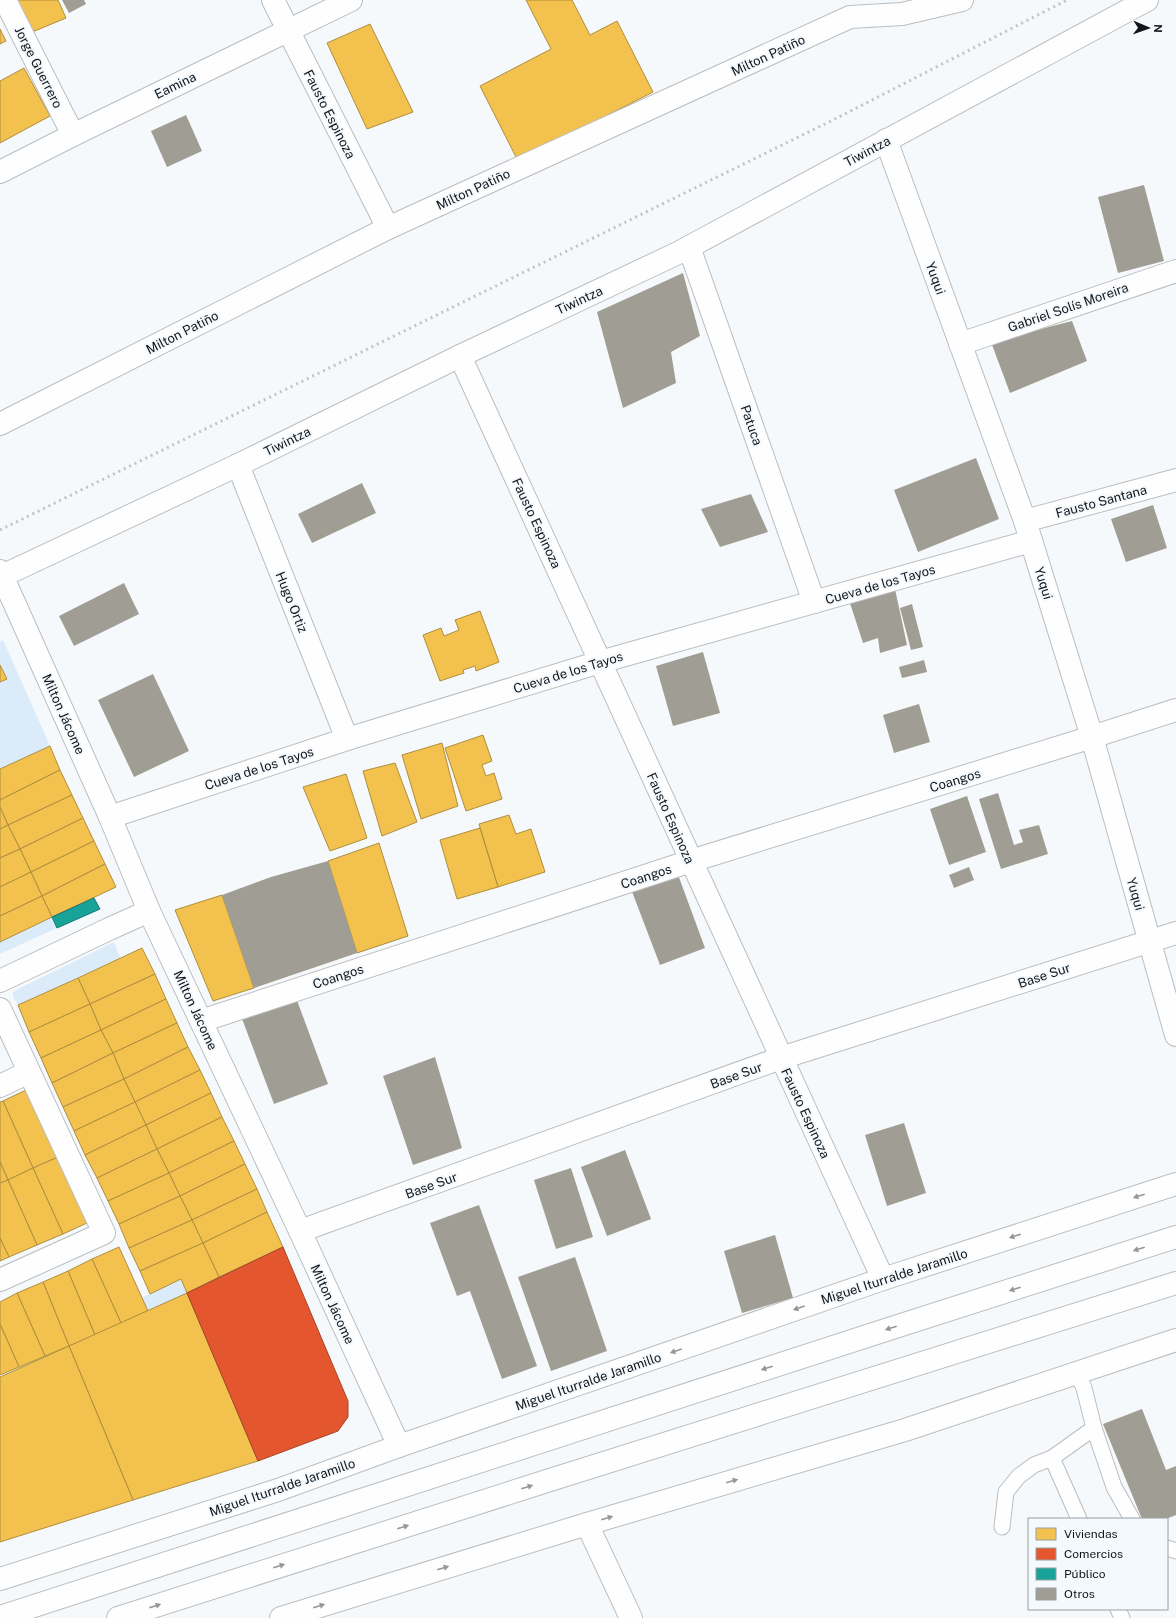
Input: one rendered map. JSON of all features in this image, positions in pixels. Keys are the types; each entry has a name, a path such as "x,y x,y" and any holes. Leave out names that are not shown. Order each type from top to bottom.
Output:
{"street":[{"name":"Jorge Guerrero","path":"5,0 73,134"},
{"name":"Fausto Espinoza","path":"273,0 388,228"},
{"name":"Eamina","path":"0,172 73,134 351,0"},
{"name":"Milton Patiño","path":"0,424 388,228 850,17 899,7 962,0"},
{"name":"Tiwintza","path":"1,575 238,465 689,246 1147,0"},
{"name":"Yuqui","path":"886,140 1025,521 1092,737 1176,1035"},
{"name":"Patuca","path":"689,246 814,602"},
{"name":"Gabriel Solís Moreira","path":"960,344 1176,271"},
{"name":"Fausto Espinoza","path":"460,356 883,1280"},
{"name":"Hugo Ortiz","path":"238,465 347,740"},
{"name":"Fausto Santana","path":"1025,521 1176,480"},
{"name":"Cueva de los Tayos","path":"110,817 347,740 600,662 1031,541"},
{"name":"Milton Jácome","path":"1,575 110,817 149,911 399,1446"},
{"name":"Coangos","path":"201,1021 691,861 1176,710"},
{"path":"0,981 109,928 149,911"},
{"name":"Base Sur","path":"300,1232 781,1058 1176,933"},
{"path":"0,1009 104,1233 0,1280"},
{"path":"0,1086 29,1072"},
{"name":"Miguel Iturralde Jaramillo","path":"0,1579 278,1490 399,1446 883,1280 1176,1184"},
{"path":"0,1617 1176,1237"},
{"path":"118,1618 558,1477 1176,1283"},
{"path":"281,1618 587,1524 905,1430 1176,1340"},
{"path":"587,1524 630,1618"}],"lane":[{"path":"1077,1374 1084,1388 1094,1428 1114,1487 1131,1518"},
{"path":"1002,1527 1006,1492 1019,1476 1034,1465 1052,1458 1094,1428"},
{"path":"1052,1458 1079,1518"}],"shaded area":[{"path":"3,640 50,746 0,769 0,682 6,679 0,665 0,642"},
{"path":"52,917 57,928 0,954 0,942"},
{"path":"114,942 120,958 18,1005 13,997 13,992 18,989"},
{"path":"181,1279 187,1293 148,1311 141,1298"}],"building: Viviendas":[{"path":"10,0 58,0 66,18 25,35"},
{"path":"526,0 572,0 590,35 617,21 653,92 518,161 480,86 551,49"},
{"path":"370,24 413,112 367,129 327,43"},
{"path":"0,29 6,41 0,44"},
{"path":"24,68 50,116 0,143 0,81"},
{"path":"480,611 499,662 476,671 475,666 463,670 464,673 440,681 423,635 441,628 444,636 459,630 455,620"},
{"path":"0,665 7,679 0,682"},
{"path":"483,735 492,761 482,765 486,776 494,773 502,799 466,811 445,748"},
{"path":"442,743 458,806 421,819 402,755"},
{"path":"50,746 60,770 0,800 0,769"},
{"path":"395,763 417,822 382,836 363,771"},
{"path":"60,770 72,795 8,825 0,807 0,800"},
{"path":"346,774 367,838 330,851 303,787"},
{"path":"72,795 83,818 20,849 8,825"},
{"path":"0,807 8,825 0,829"},
{"path":"509,815 516,834 531,829 545,872 498,887 479,824"},
{"path":"83,818 94,841 31,872 20,849"},
{"path":"8,825 20,849 0,858 0,829"},
{"path":"480,828 498,887 457,899 440,840"},
{"path":"94,841 105,864 42,896 31,872"},
{"path":"379,843 408,936 357,953 328,861"},
{"path":"20,849 31,872 0,887 0,858"},
{"path":"105,864 116,887 52,917 42,896"},
{"path":"31,872 42,896 0,916 0,887"},
{"path":"222,895 254,988 213,1001 175,910"},
{"path":"42,896 52,917 0,942 0,916"},
{"path":"142,948 155,974 90,1004 78,978"},
{"path":"155,974 166,999 101,1030 90,1004"},
{"path":"78,978 90,1004 29,1032 18,1005"},
{"path":"166,999 177,1023 113,1053 101,1030"},
{"path":"90,1004 101,1030 41,1058 29,1032"},
{"path":"177,1023 188,1047 124,1079 113,1053"},
{"path":"101,1030 113,1053 52,1083 41,1058"},
{"path":"188,1047 200,1070 135,1102 124,1079"},
{"path":"113,1053 124,1079 63,1107 52,1083"},
{"path":"200,1070 211,1093 146,1125 135,1102"},
{"path":"124,1079 135,1102 74,1131 63,1107"},
{"path":"28,1089 58,1157 33,1168 3,1101"},
{"path":"211,1093 222,1117 157,1149 146,1125"},
{"path":"3,1101 33,1168 8,1180 0,1162 0,1102"},
{"path":"135,1102 146,1125 85,1155 74,1131"},
{"path":"222,1117 234,1141 169,1173 157,1149"},
{"path":"146,1125 157,1149 97,1178 85,1155"},
{"path":"234,1141 245,1164 180,1196 169,1173"},
{"path":"157,1149 169,1173 108,1201 97,1178"},
{"path":"58,1157 87,1223 63,1234 33,1168"},
{"path":"0,1162 8,1180 0,1183"},
{"path":"245,1164 257,1189 192,1220 180,1196"},
{"path":"33,1168 63,1234 37,1245 8,1180"},
{"path":"169,1173 180,1196 119,1224 108,1201"},
{"path":"8,1180 37,1245 9,1257 0,1238 0,1183"},
{"path":"257,1189 267,1212 203,1243 192,1220"},
{"path":"180,1196 192,1220 129,1248 119,1224"},
{"path":"267,1212 283,1247 219,1277 203,1243"},
{"path":"192,1220 203,1243 140,1271 129,1248"},
{"path":"0,1238 9,1257 0,1261"},
{"path":"203,1243 219,1277 187,1293 181,1279 150,1294 140,1271"},
{"path":"119,1247 148,1311 121,1323 92,1259"},
{"path":"92,1259 121,1323 95,1335 68,1271"},
{"path":"68,1271 95,1335 69,1346 43,1282"},
{"path":"43,1282 69,1346 45,1356 17,1293"},
{"path":"17,1293 45,1356 19,1367 0,1324 0,1302"},
{"path":"187,1293 258,1461 133,1500 69,1346"},
{"path":"0,1324 19,1367 0,1375"},
{"path":"69,1346 133,1500 0,1542 0,1377"}],"building: Comercios":[{"path":"283,1247 348,1401 348,1417 338,1431 258,1461 187,1293"}],"building: Público":[{"path":"94,898 100,909 57,928 52,917"}],"building: Otros":[{"path":"62,0 84,0 86,4 69,13"},
{"path":"186,115 202,151 167,167 151,131"},
{"path":"1144,185 1164,261 1118,273 1098,197"},
{"path":"683,273 700,336 671,352 676,383 623,408 597,312"},
{"path":"1072,321 1087,361 1010,393 991,342"},
{"path":"976,458 999,519 918,552 894,490"},
{"path":"362,483 376,513 312,543 298,514"},
{"path":"751,494 768,532 720,547 701,509"},
{"path":"1153,505 1167,548 1126,562 1111,519"},
{"path":"124,583 139,614 74,646 59,616"},
{"path":"895,589 907,645 880,653 878,638 863,643 849,600"},
{"path":"912,604 923,647 911,650 900,608"},
{"path":"703,652 720,713 673,726 656,666"},
{"path":"924,660 927,672 902,678 899,667"},
{"path":"153,674 189,751 134,777 98,700"},
{"path":"919,704 930,742 894,753 883,715"},
{"path":"998,793 1014,845 1023,842 1019,830 1039,825 1048,854 1001,869 979,799"},
{"path":"967,796 986,852 949,865 930,809"},
{"path":"328,861 357,953 254,988 222,895 271,877"},
{"path":"969,867 974,880 954,888 949,875"},
{"path":"677,872 705,948 660,965 631,889"},
{"path":"295,995 328,1084 274,1104 241,1016"},
{"path":"435,1057 462,1148 413,1165 383,1076"},
{"path":"904,1123 926,1193 887,1206 865,1135"},
{"path":"625,1150 651,1219 607,1236 581,1167"},
{"path":"571,1168 593,1237 556,1249 534,1180"},
{"path":"479,1205 537,1366 502,1379 470,1291 457,1296 430,1223"},
{"path":"775,1235 793,1298 742,1313 724,1251"},
{"path":"575,1257 607,1351 551,1371 518,1277"},
{"path":"1142,1409 1166,1470 1176,1466 1176,1515 1168,1518 1142,1518 1103,1424"}],"railway":[{"path":"0,530 833,120 1067,0"}]}
